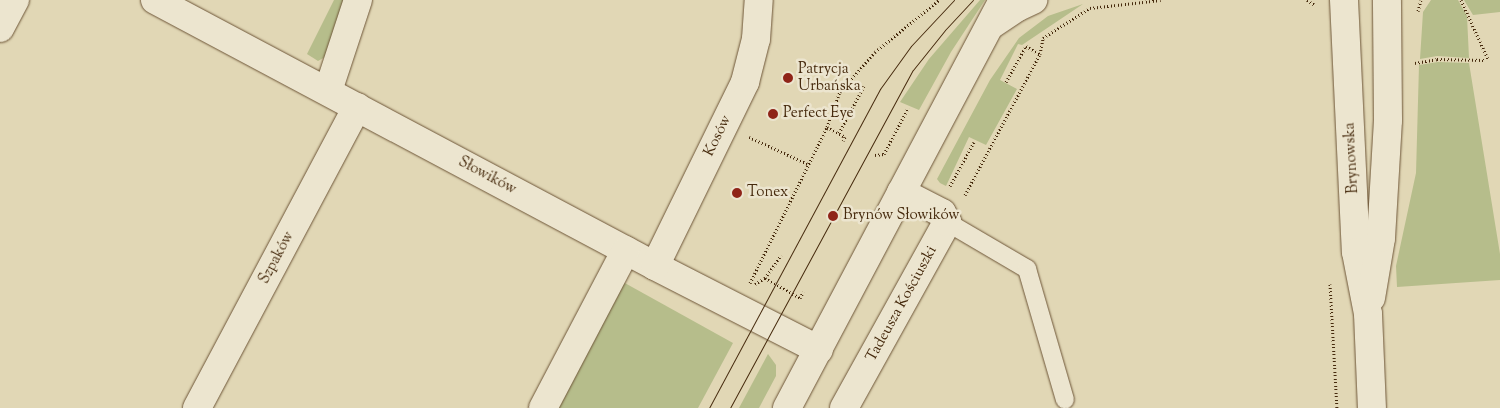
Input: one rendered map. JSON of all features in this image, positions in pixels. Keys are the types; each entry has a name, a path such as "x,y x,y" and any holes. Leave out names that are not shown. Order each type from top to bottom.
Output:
{"street":[{"path":"0,28 15,0"},
{"name":"Słowików","path":"155,0 655,266 819,350"},
{"path":"328,91 358,0"},
{"name":"Kosów","path":"655,266 745,82 756,39 759,0"},
{"path":"787,408 1003,0"},
{"path":"991,25 1018,6 1033,0"},
{"name":"Brynowska","path":"1344,0 1356,252 1368,314 1372,408"},
{"name":"Brynowska","path":"1368,314 1382,228 1388,120 1387,0"},
{"name":"Szpaków","path":"197,408 357,107"},
{"path":"901,192 942,213 946,220"},
{"name":"Tadeusza Kościuszki","path":"844,408 946,220"},
{"path":"543,408 626,250"}],"lane":[{"path":"946,220 1027,269 1065,400"}],"path":[{"path":"747,289 826,127 840,92 875,52 939,0"},
{"path":"946,220 963,198 1040,54 1043,38 1090,8 1161,0"},
{"path":"1415,63 1437,60 1486,60 1461,0"},
{"path":"1006,82 1026,46 1040,54"},
{"path":"839,133 864,86"},
{"path":"875,155 884,154 908,108"},
{"path":"724,125 808,164"},
{"path":"826,127 845,137 843,141"},
{"path":"950,186 974,142"},
{"path":"765,278 781,255"}],"green space":[{"path":"334,0 346,0 325,57 318,61 307,54"},
{"path":"980,0 985,0 951,52 919,110 900,102 929,59"},
{"path":"1431,0 1458,0 1467,16 1469,58 1437,56 1420,59 1423,12"},
{"path":"1464,0 1500,0 1500,12 1473,15"},
{"path":"1083,4 1022,45 1018,44 1000,80 1017,89 986,145 969,137 946,186 940,183 937,179 990,80 1019,38 1048,16"},
{"path":"1438,62 1469,63 1500,254 1500,280 1397,287 1396,266 1416,173 1419,65"},
{"path":"623,282 733,343 698,408 556,408"},
{"path":"768,354 776,365 776,376 759,408 739,408"}],"tram line":[{"path":"709,408 880,89 911,46 954,0"},
{"path":"730,408 913,70 945,30 973,0"}],"place":[{"name":"Patrycja Urbańska","path":"788,78"},
{"name":"Perfect Eye","path":"773,114"},
{"name":"Tonex","path":"737,193"},
{"name":"Brynów Słowików","path":"833,216"}]}
